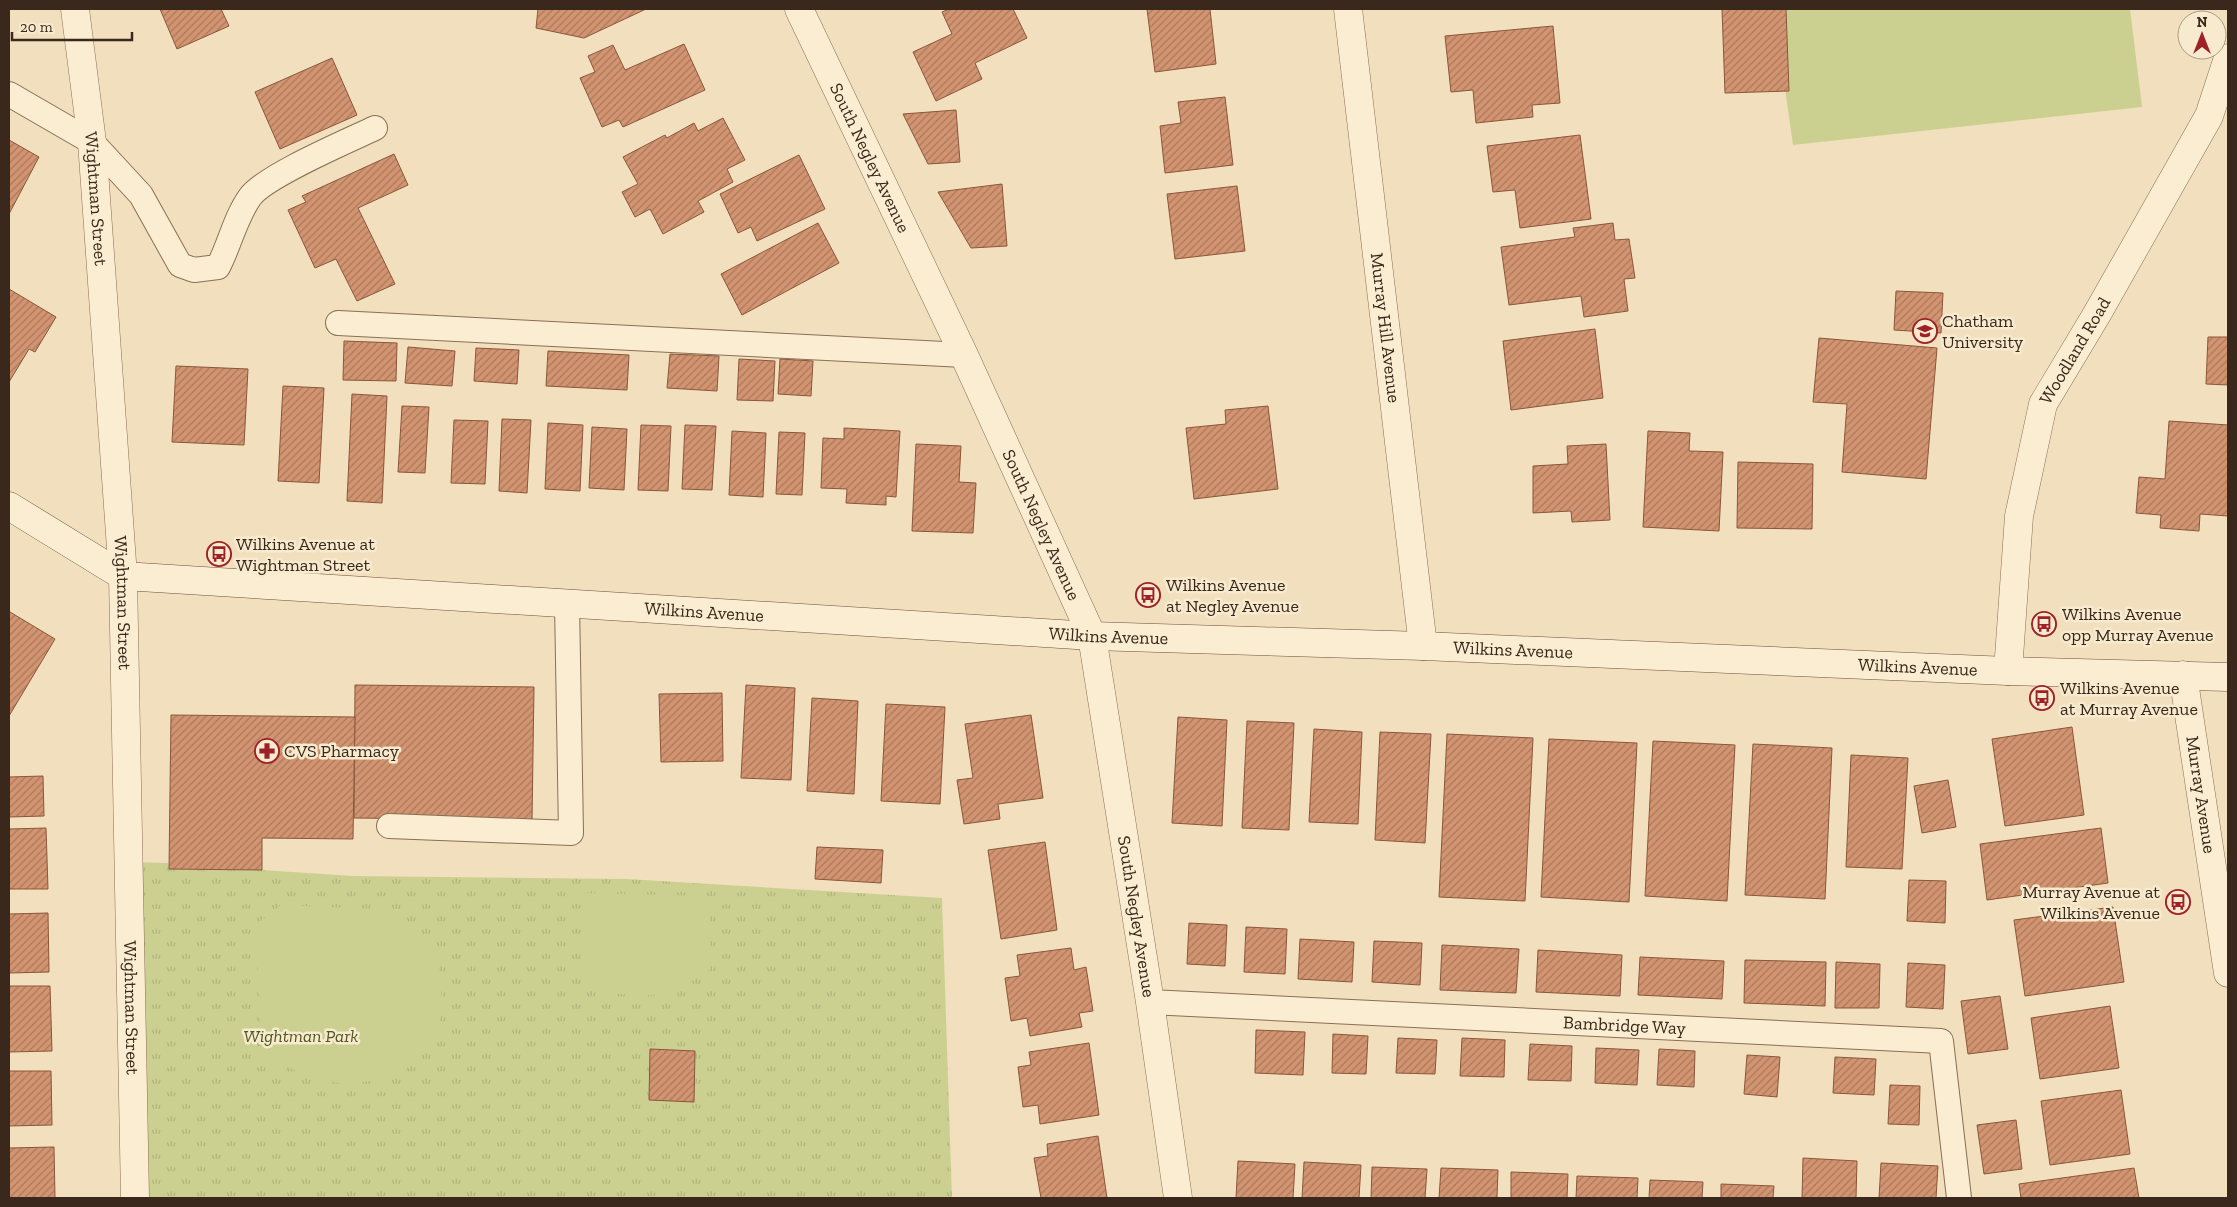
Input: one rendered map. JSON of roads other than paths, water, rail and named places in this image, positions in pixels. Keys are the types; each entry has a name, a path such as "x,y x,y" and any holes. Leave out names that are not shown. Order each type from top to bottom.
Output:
{"street":[{"name":"Wightman Street","path":"76,9 92,142 123,576 135,1198"},
{"name":"South Negley Avenue","path":"799,9 964,355 1092,636 1150,1002 1178,1198"},
{"name":"Murray Hill Avenue","path":"1348,9 1423,646"},
{"name":"Woodland Road","path":"2008,670 2019,516 2043,404 2097,314 2209,116 2228,58"},
{"name":"Wilkins Avenue","path":"9,506 123,576 1092,636 1423,646 2228,677"},
{"name":"Murray Avenue","path":"2184,675 2228,973"}],"lane":[{"path":"9,94 92,142 140,195 180,265 194,270 218,267 227,250 238,216 252,195 270,180 375,128"},
{"path":"338,323 964,355"},
{"path":"390,826 571,833 567,603"},
{"name":"Bambridge Way","path":"1150,1002 1941,1041 1959,1198"}],"place":[{"name":"Chatham University","path":"1925,331"},
{"name":"Wilkins Avenue at Wightman Street","path":"219,554"},
{"name":"Wilkins Avenue at Negley Avenue","path":"1148,595"},
{"name":"Wilkins Avenue opp Murray Avenue","path":"2044,624"},
{"name":"Wilkins Avenue at Murray Avenue","path":"2042,698"},
{"name":"CVS Pharmacy","path":"267,751"},
{"name":"Murray Avenue at Wilkins Avenue","path":"2178,902"}],"park label":[{"name":"Wightman Park","path":"301,1036"}]}
